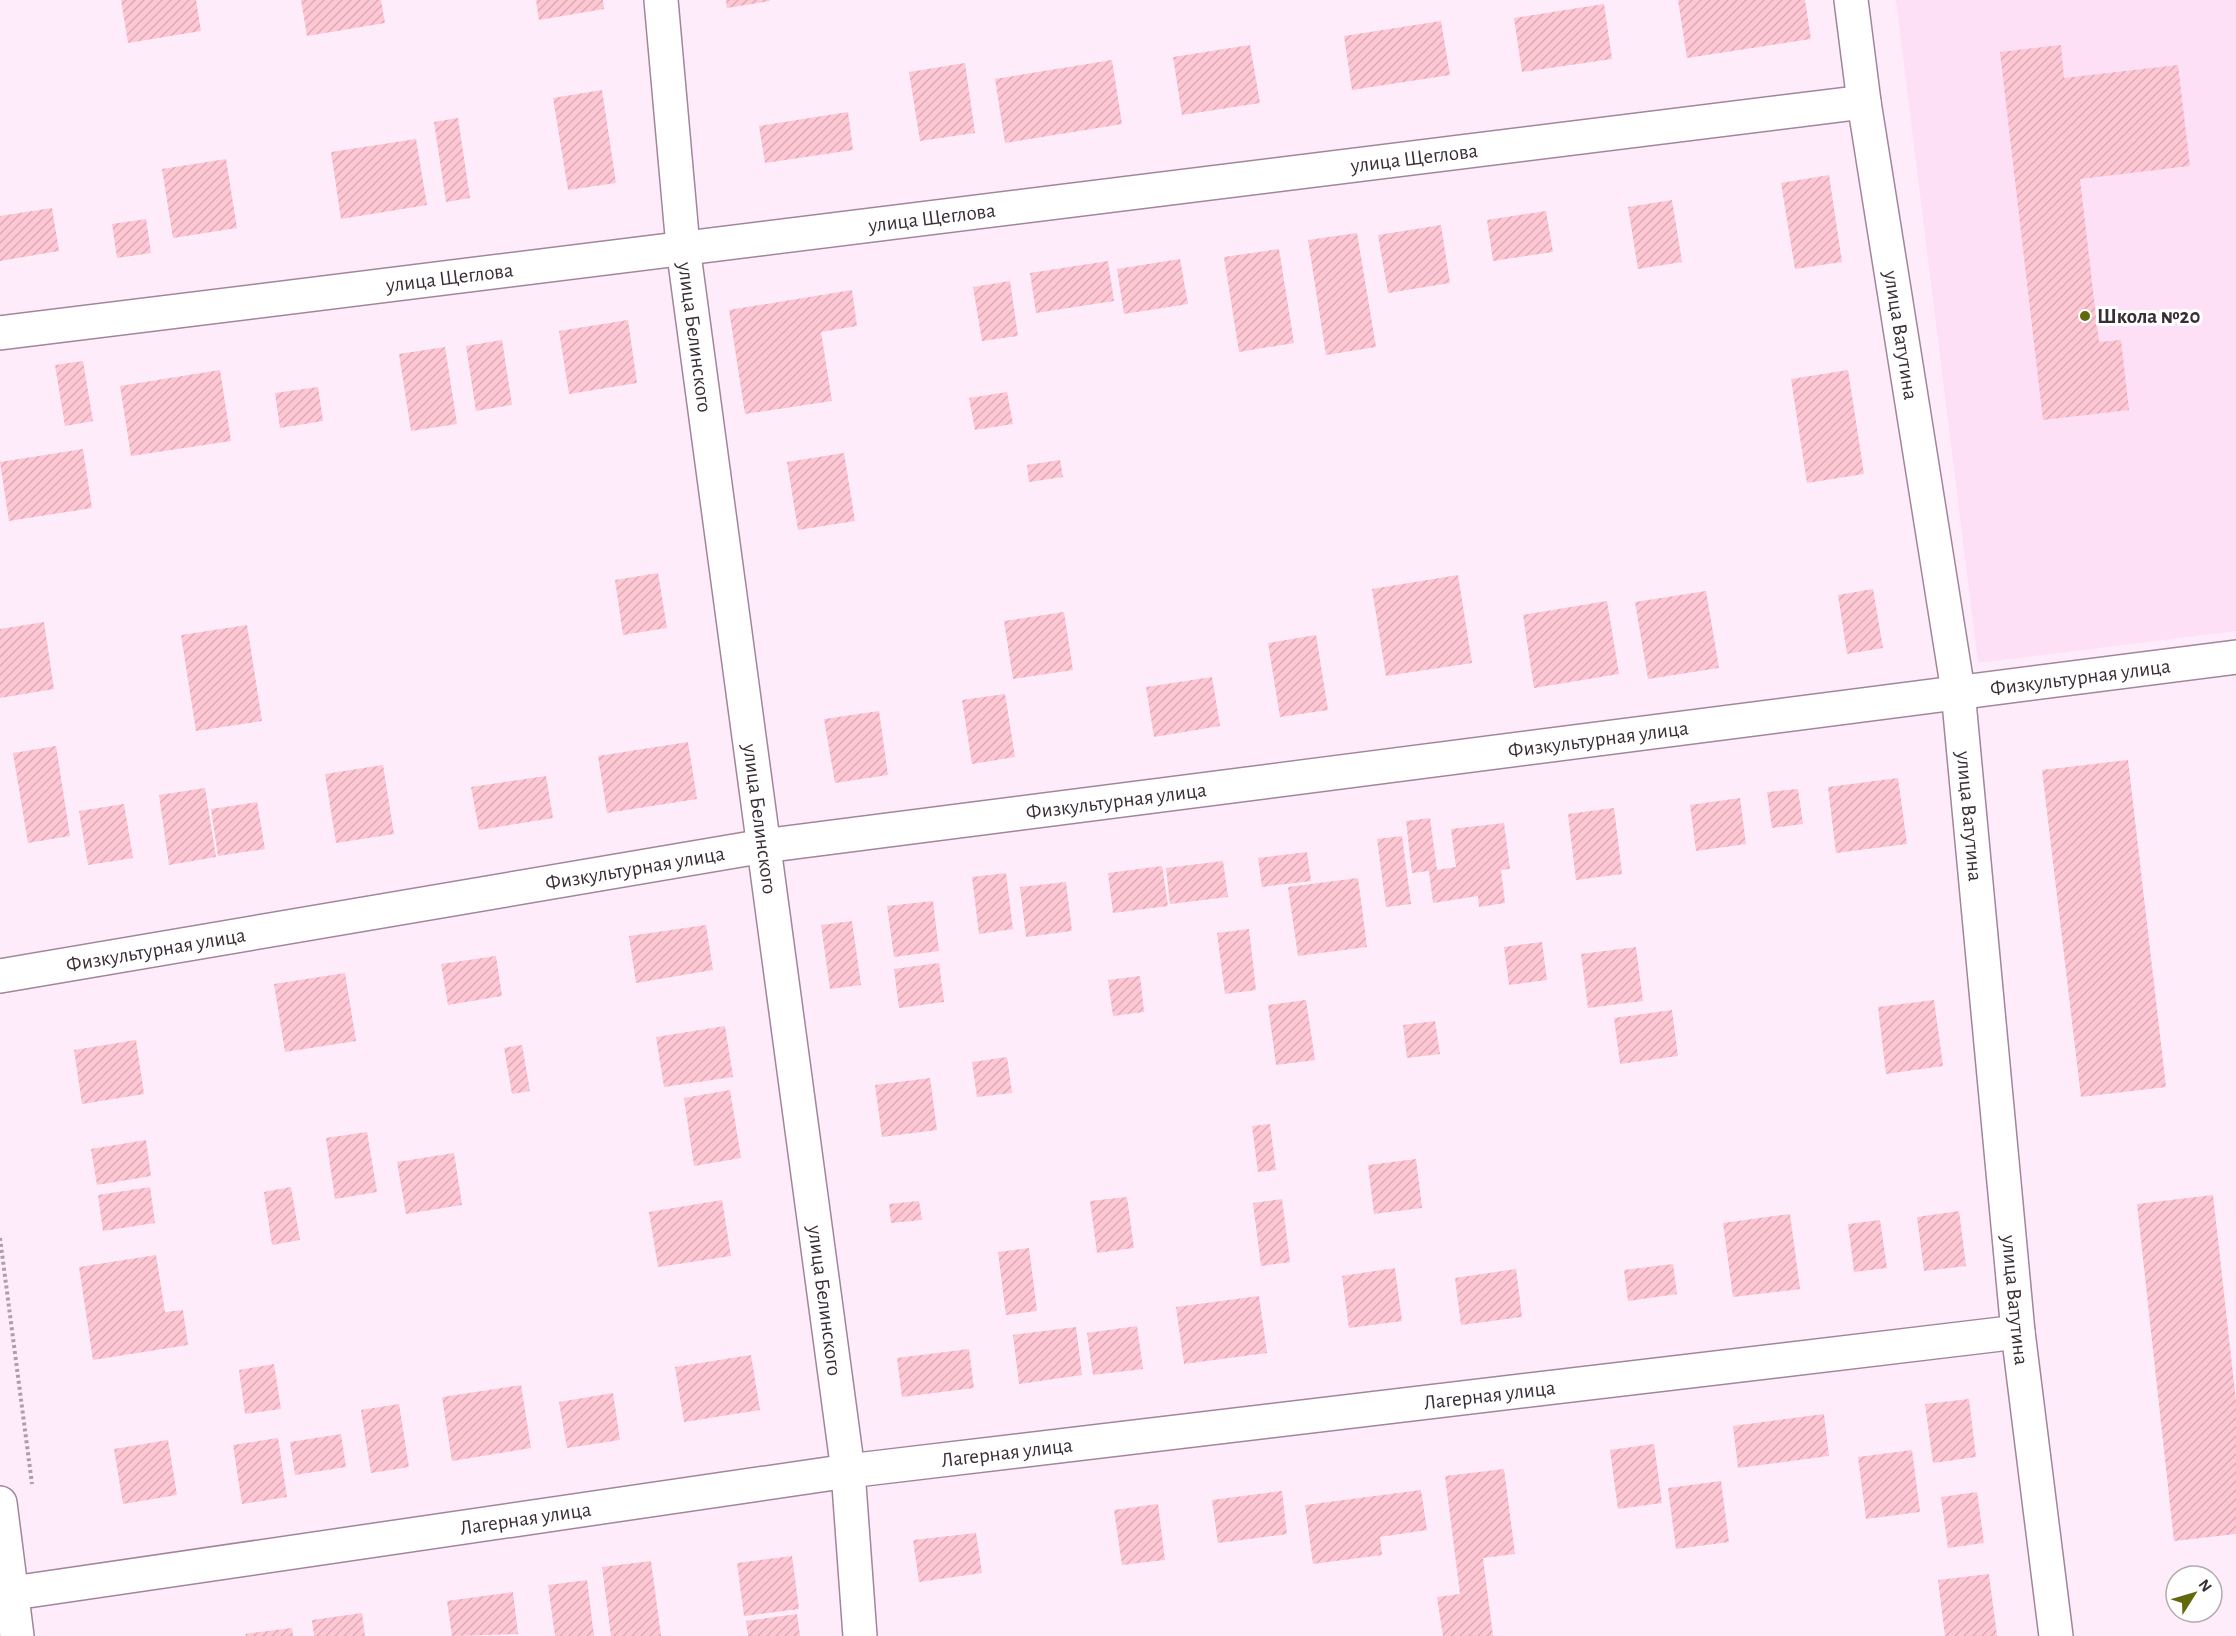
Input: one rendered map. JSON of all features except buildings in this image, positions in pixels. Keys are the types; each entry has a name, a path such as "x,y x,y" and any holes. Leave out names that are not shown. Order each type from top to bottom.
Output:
{"street":[{"name":"улица Белинского","path":"661,0 683,247 848,1471 860,1636"},
{"name":"улица Ватутина","path":"1851,0 1864,102 1958,691 2018,1332 2056,1636"},
{"name":"улица Щеглова","path":"0,333 1864,102"},
{"name":"Физкультурная улица","path":"0,976 765,846 2236,657"},
{"name":"Лагерная улица","path":"6,1594 848,1471 2018,1332"},
{"path":"0,1503 6,1594 17,1636"}],"path":[{"path":"0,1238 33,1495"}],"shaded area":[{"name":"Школа №20","path":"1896,0 2236,0 2236,631 1978,663"}],"place":[{"name":"Школа №20","path":"2085,316"}]}
